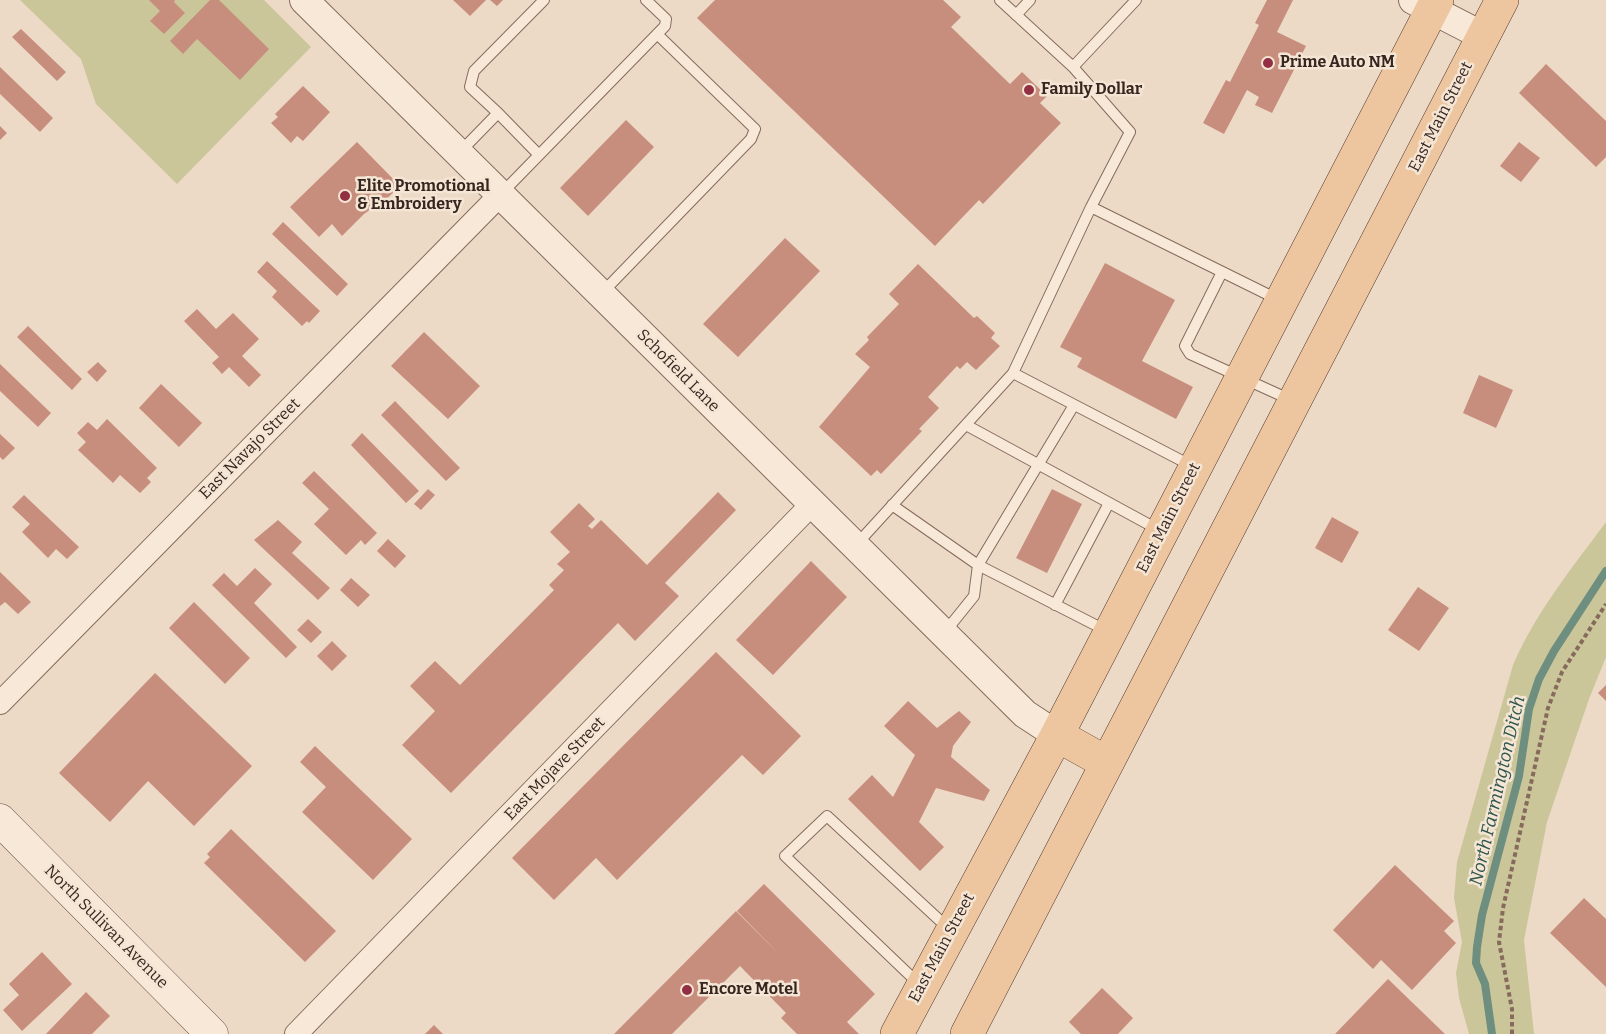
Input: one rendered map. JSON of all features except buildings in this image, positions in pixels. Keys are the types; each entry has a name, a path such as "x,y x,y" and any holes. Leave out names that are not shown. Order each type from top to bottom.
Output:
{"main road":[{"name":"East Main Street","path":"967,1034 1502,0"},
{"name":"East Main Street","path":"897,1034 1057,735 1281,301 1427,3"},
{"path":"1057,735 1107,763"},
{"name":"North Sullivan Avenue","path":"0,820 212,1034"}],"street":[{"name":"Schofield Lane","path":"304,0 945,632 1025,714 1057,735"},
{"path":"1427,3 1483,36"},
{"name":"East Navajo Street","path":"0,703 500,195"},
{"name":"East Mojave Street","path":"296,1034 813,503"}],"lane":[{"path":"539,154 470,87 474,71 544,0"},
{"path":"500,195 665,26 666,19 646,0"},
{"path":"856,545 1013,373 1091,207 1130,132 1072,68 1000,0"},
{"path":"1016,15 1030,0"},
{"path":"1072,68 1136,0"},
{"path":"600,294 751,139 755,129 657,34"},
{"path":"458,153 498,113"},
{"path":"1091,207 1281,301"},
{"path":"1222,272 1185,346 1190,354 1294,402"},
{"path":"1013,373 1195,468"},
{"path":"945,632 974,596 978,566 1074,405"},
{"path":"966,425 1162,532"},
{"path":"1055,604 1109,503"},
{"path":"892,505 978,566 1110,633"},
{"path":"922,986 785,856 827,816 951,931"}],"path":[{"path":"1512,1034 1512,1009 1498,942 1511,874 1548,708 1562,672 1606,604"}],"shaded area":[{"path":"20,0 264,0 311,47 177,184 96,104 81,59"},
{"path":"1606,522 1606,657 1589,699 1547,822 1524,940 1534,1034 1469,1034 1459,998 1456,973 1462,942 1454,898 1457,862 1513,665 1532,627"}],"waterway":[{"name":"North Farmington Ditch","path":"1492,1034 1485,984 1476,963 1477,947 1482,915 1519,776 1529,709 1539,679 1554,651 1606,571"}],"place":[{"name":"Prime Auto NM","path":"1268,63"},
{"name":"Family Dollar","path":"1029,90"},
{"name":"Elite Promotional & Embroidery","path":"345,196"},
{"name":"Encore Motel","path":"687,990"}]}
